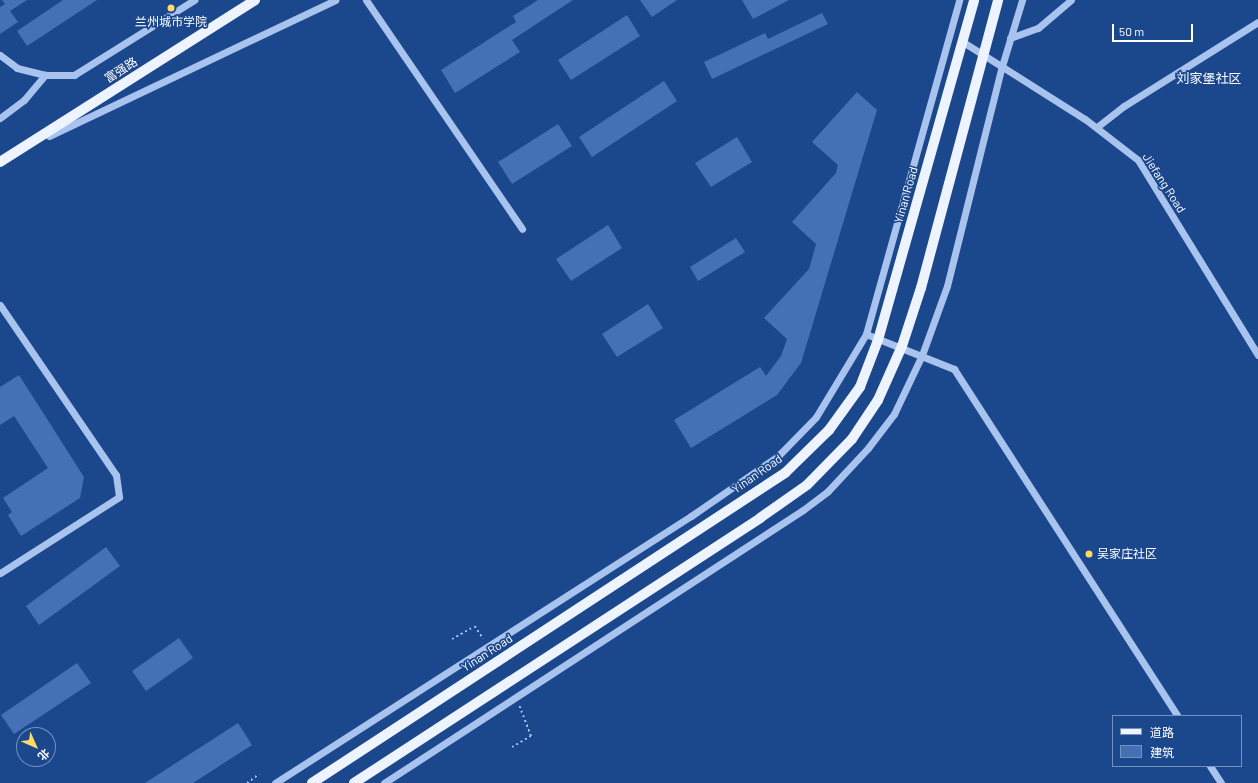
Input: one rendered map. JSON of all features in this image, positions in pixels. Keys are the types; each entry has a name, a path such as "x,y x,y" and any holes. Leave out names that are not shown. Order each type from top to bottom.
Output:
{"main road":[{"name":"富强路","path":"0,162 255,0"},
{"name":"Yinan Road","path":"312,783 785,473 829,430 856,393 878,340 964,42 974,0"},
{"path":"354,783 807,485 840,453 865,421 902,346 984,55 998,0"}],"street":[{"path":"0,56 17,68 45,75 74,75 194,0"},
{"path":"0,162 84,117 335,0"},
{"path":"366,0 522,229"},
{"path":"275,783 691,516 778,456 816,417 866,334 959,0"},
{"path":"384,783 828,491 868,448 894,414 922,355 947,286 1002,66 1022,0"},
{"path":"1010,38 1038,28 1071,0"},
{"path":"1097,127 1124,106 1258,22"},
{"name":"Jiefang Road","path":"964,42 1097,127 1138,160 1154,183 1258,355"},
{"path":"0,118 24,100 45,75"},
{"path":"0,305 116,475 119,498 0,573"},
{"path":"866,334 878,340 902,346 954,369 1177,715"},
{"path":"1211,767 1221,783"}],"path":[{"path":"452,639 475,626 487,646"},
{"path":"512,747 531,736 516,696"},
{"path":"246,783 259,774"}],"building":[{"path":"2,0 27,0 10,11 18,22 0,34 0,7 5,4"},
{"path":"63,0 97,0 27,46 17,31"},
{"path":"538,0 573,0 512,40 520,52 455,93 441,70 516,22 513,16"},
{"path":"640,0 677,0 652,17"},
{"path":"742,0 789,0 753,19"},
{"path":"822,13 828,24 712,79 704,62 765,33 768,39"},
{"path":"627,15 640,36 571,80 558,60"},
{"path":"664,81 677,101 592,157 579,137"},
{"path":"857,92 877,110 801,363 777,395 691,448 674,420 760,367 766,376 781,356 787,339 764,318 809,269 816,244 792,222 836,173 838,165 812,142"},
{"path":"558,124 572,146 512,184 498,162"},
{"path":"737,137 752,162 711,187 695,163"},
{"path":"608,225 622,248 571,281 556,259"},
{"path":"736,238 745,252 698,281 690,267"},
{"path":"648,304 663,328 617,357 602,334"},
{"path":"19,375 84,477 80,498 21,536 8,515 12,512 3,498 48,468 14,416 0,425 0,387"},
{"path":"106,547 120,566 39,625 26,606"},
{"path":"179,638 193,658 146,691 132,671"},
{"path":"77,663 91,683 25,727 16,727 16,733 14,734 1,715"},
{"path":"238,723 252,745 193,783 145,783"}],"place":[{"name":"兰州城市学院","path":"171,8"},
{"name":"吴家庄社区","path":"1089,554"}],"district":[{"name":"刘家堡社区","path":"1209,78"}]}
